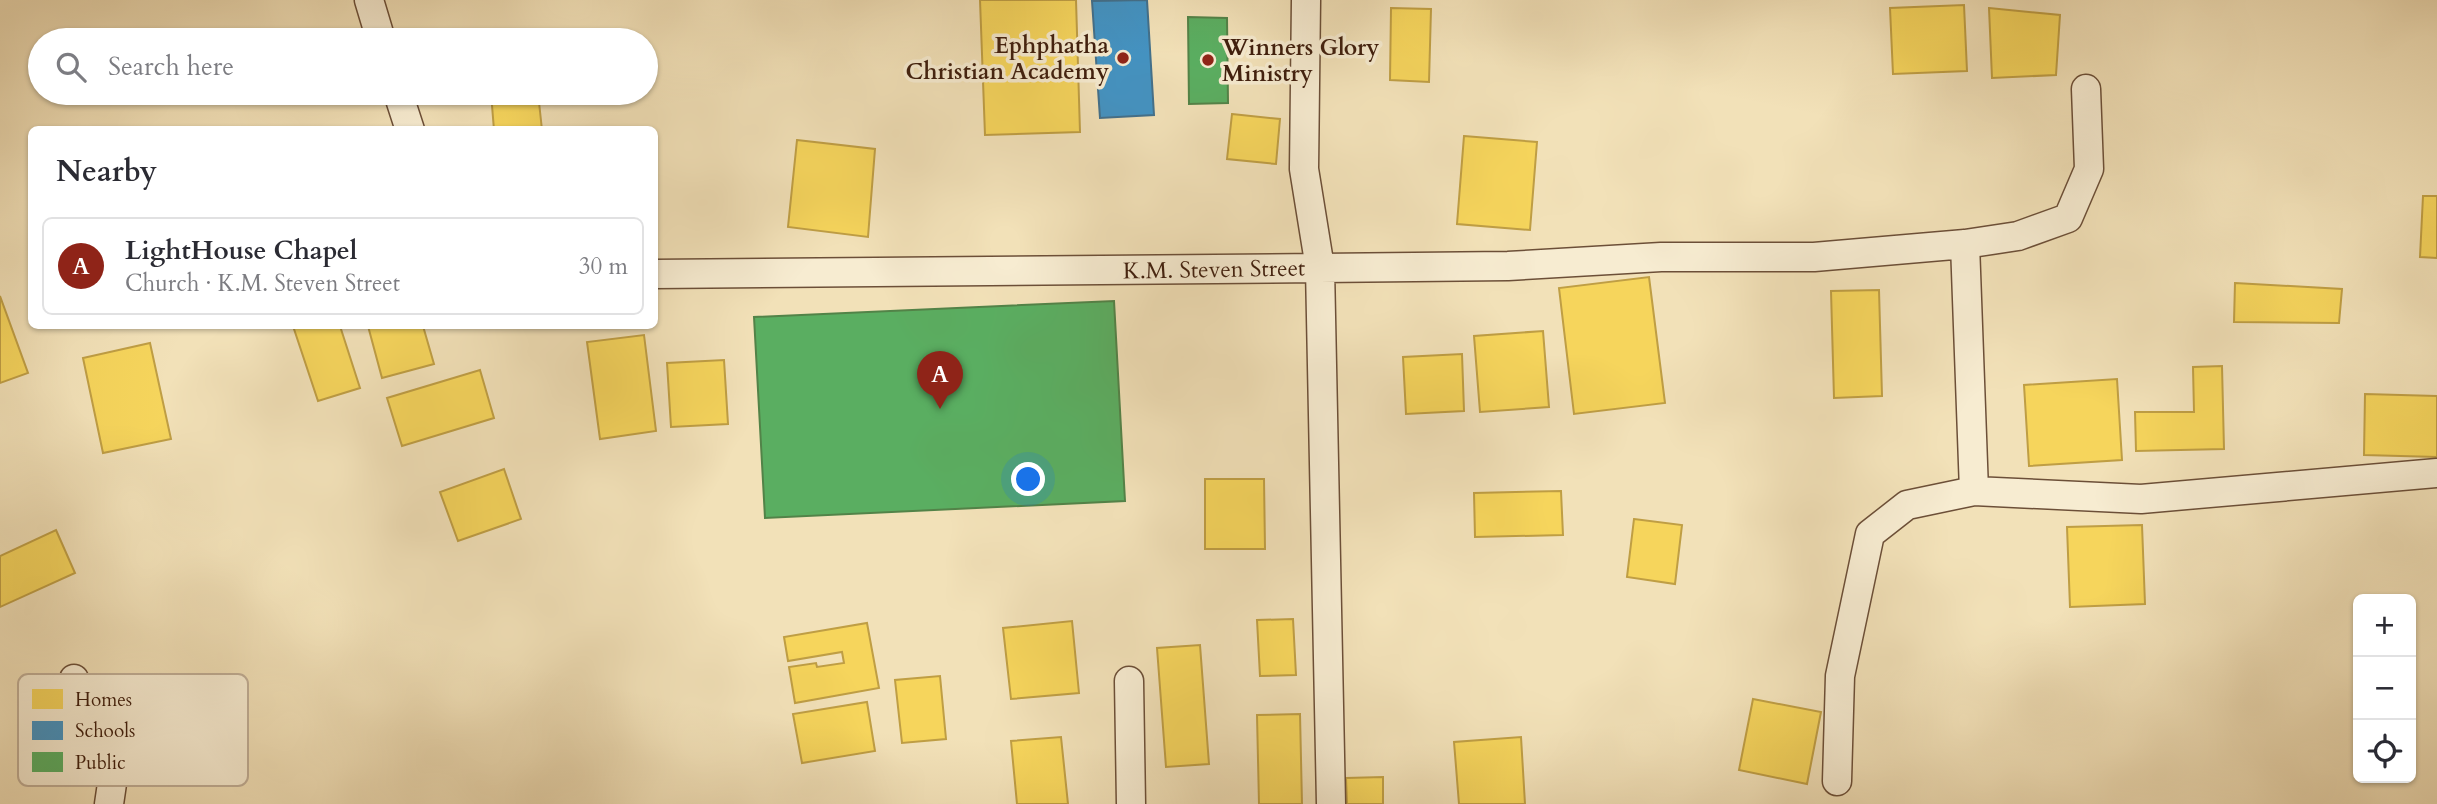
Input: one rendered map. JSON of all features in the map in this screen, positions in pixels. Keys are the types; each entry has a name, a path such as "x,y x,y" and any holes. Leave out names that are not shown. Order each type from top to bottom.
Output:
{"street":[{"path":"369,0 378,28"},
{"path":"1306,0 1304,169 1321,268 1508,266 1661,257 1814,257 1965,244 2018,236 2068,218 2090,169 2086,89"},
{"path":"402,105 409,126"},
{"path":"1965,244 1974,491"},
{"name":"K.M. Steven Street","path":"658,274 1321,268 1331,804"},
{"path":"1837,781 1840,676 1870,534 1907,505 1974,491 2141,499 2437,473"},
{"path":"1129,681 1131,804"},
{"path":"109,804 112,786"}],"building: Homes":[{"path":"980,0 1076,0 1080,132 985,135"},
{"path":"1964,5 1967,71 1893,74 1890,8"},
{"path":"1391,8 1431,9 1429,82 1390,80"},
{"path":"1989,8 2060,15 2056,75 1992,78"},
{"path":"492,105 539,105 542,126 494,126"},
{"path":"1232,114 1280,119 1276,164 1227,159"},
{"path":"1464,136 1537,142 1530,230 1457,224"},
{"path":"797,140 875,149 868,237 788,227"},
{"path":"2423,196 2437,196 2437,258 2420,257"},
{"path":"1649,277 1665,403 1574,414 1559,288"},
{"path":"2235,283 2342,289 2339,323 2234,322"},
{"path":"1879,290 1882,396 1834,398 1831,291"},
{"path":"0,296 28,373 0,383"},
{"path":"294,329 341,329 360,388 318,401"},
{"path":"369,329 424,329 434,364 382,378"},
{"path":"1543,331 1549,407 1480,412 1474,336"},
{"path":"644,335 656,431 600,439 587,342"},
{"path":"150,343 171,439 103,453 83,358"},
{"path":"1462,354 1464,411 1406,414 1403,357"},
{"path":"724,360 728,424 671,427 667,363"},
{"path":"2222,366 2224,449 2136,451 2135,412 2194,412 2193,367"},
{"path":"480,370 494,418 402,446 387,398"},
{"path":"2117,379 2122,460 2029,466 2024,385"},
{"path":"2365,394 2437,396 2437,457 2364,455"},
{"path":"504,469 521,519 458,541 440,492"},
{"path":"1205,479 1264,479 1265,549 1205,549"},
{"path":"1561,491 1563,535 1475,537 1474,493"},
{"path":"1634,519 1682,525 1675,584 1627,577"},
{"path":"2142,525 2145,604 2070,607 2067,527"},
{"path":"56,530 75,573 0,607 0,556"},
{"path":"1293,619 1296,675 1260,676 1257,620"},
{"path":"1072,621 1079,693 1011,699 1003,628"},
{"path":"867,623 879,688 795,703 789,667 844,663 842,652 788,661 784,637"},
{"path":"1200,645 1209,764 1166,767 1157,648"},
{"path":"940,676 946,739 902,743 895,680"},
{"path":"1753,699 1821,712 1807,784 1739,770"},
{"path":"867,702 875,751 802,763 793,714"},
{"path":"1300,714 1302,804 1259,804 1257,715"},
{"path":"1061,737 1068,804 1017,804 1011,741"},
{"path":"1521,737 1525,804 1459,804 1454,742"},
{"path":"1383,777 1383,804 1347,804 1346,778"}],"building: Schools":[{"name":"Ephphatha Christian Academy","path":"1147,0 1154,115 1100,118 1092,1"}],"building: Public":[{"name":"Winners Glory Ministry","path":"1188,17 1227,18 1228,103 1189,104"},
{"path":"1114,301 1125,501 765,518 754,317"}],"place":[{"name":"Ephphatha Christian Academy","path":"1123,58"},
{"name":"Winners Glory Ministry","path":"1208,60"},
{"name":"LightHouse Chapel","path":"940,409"}]}
